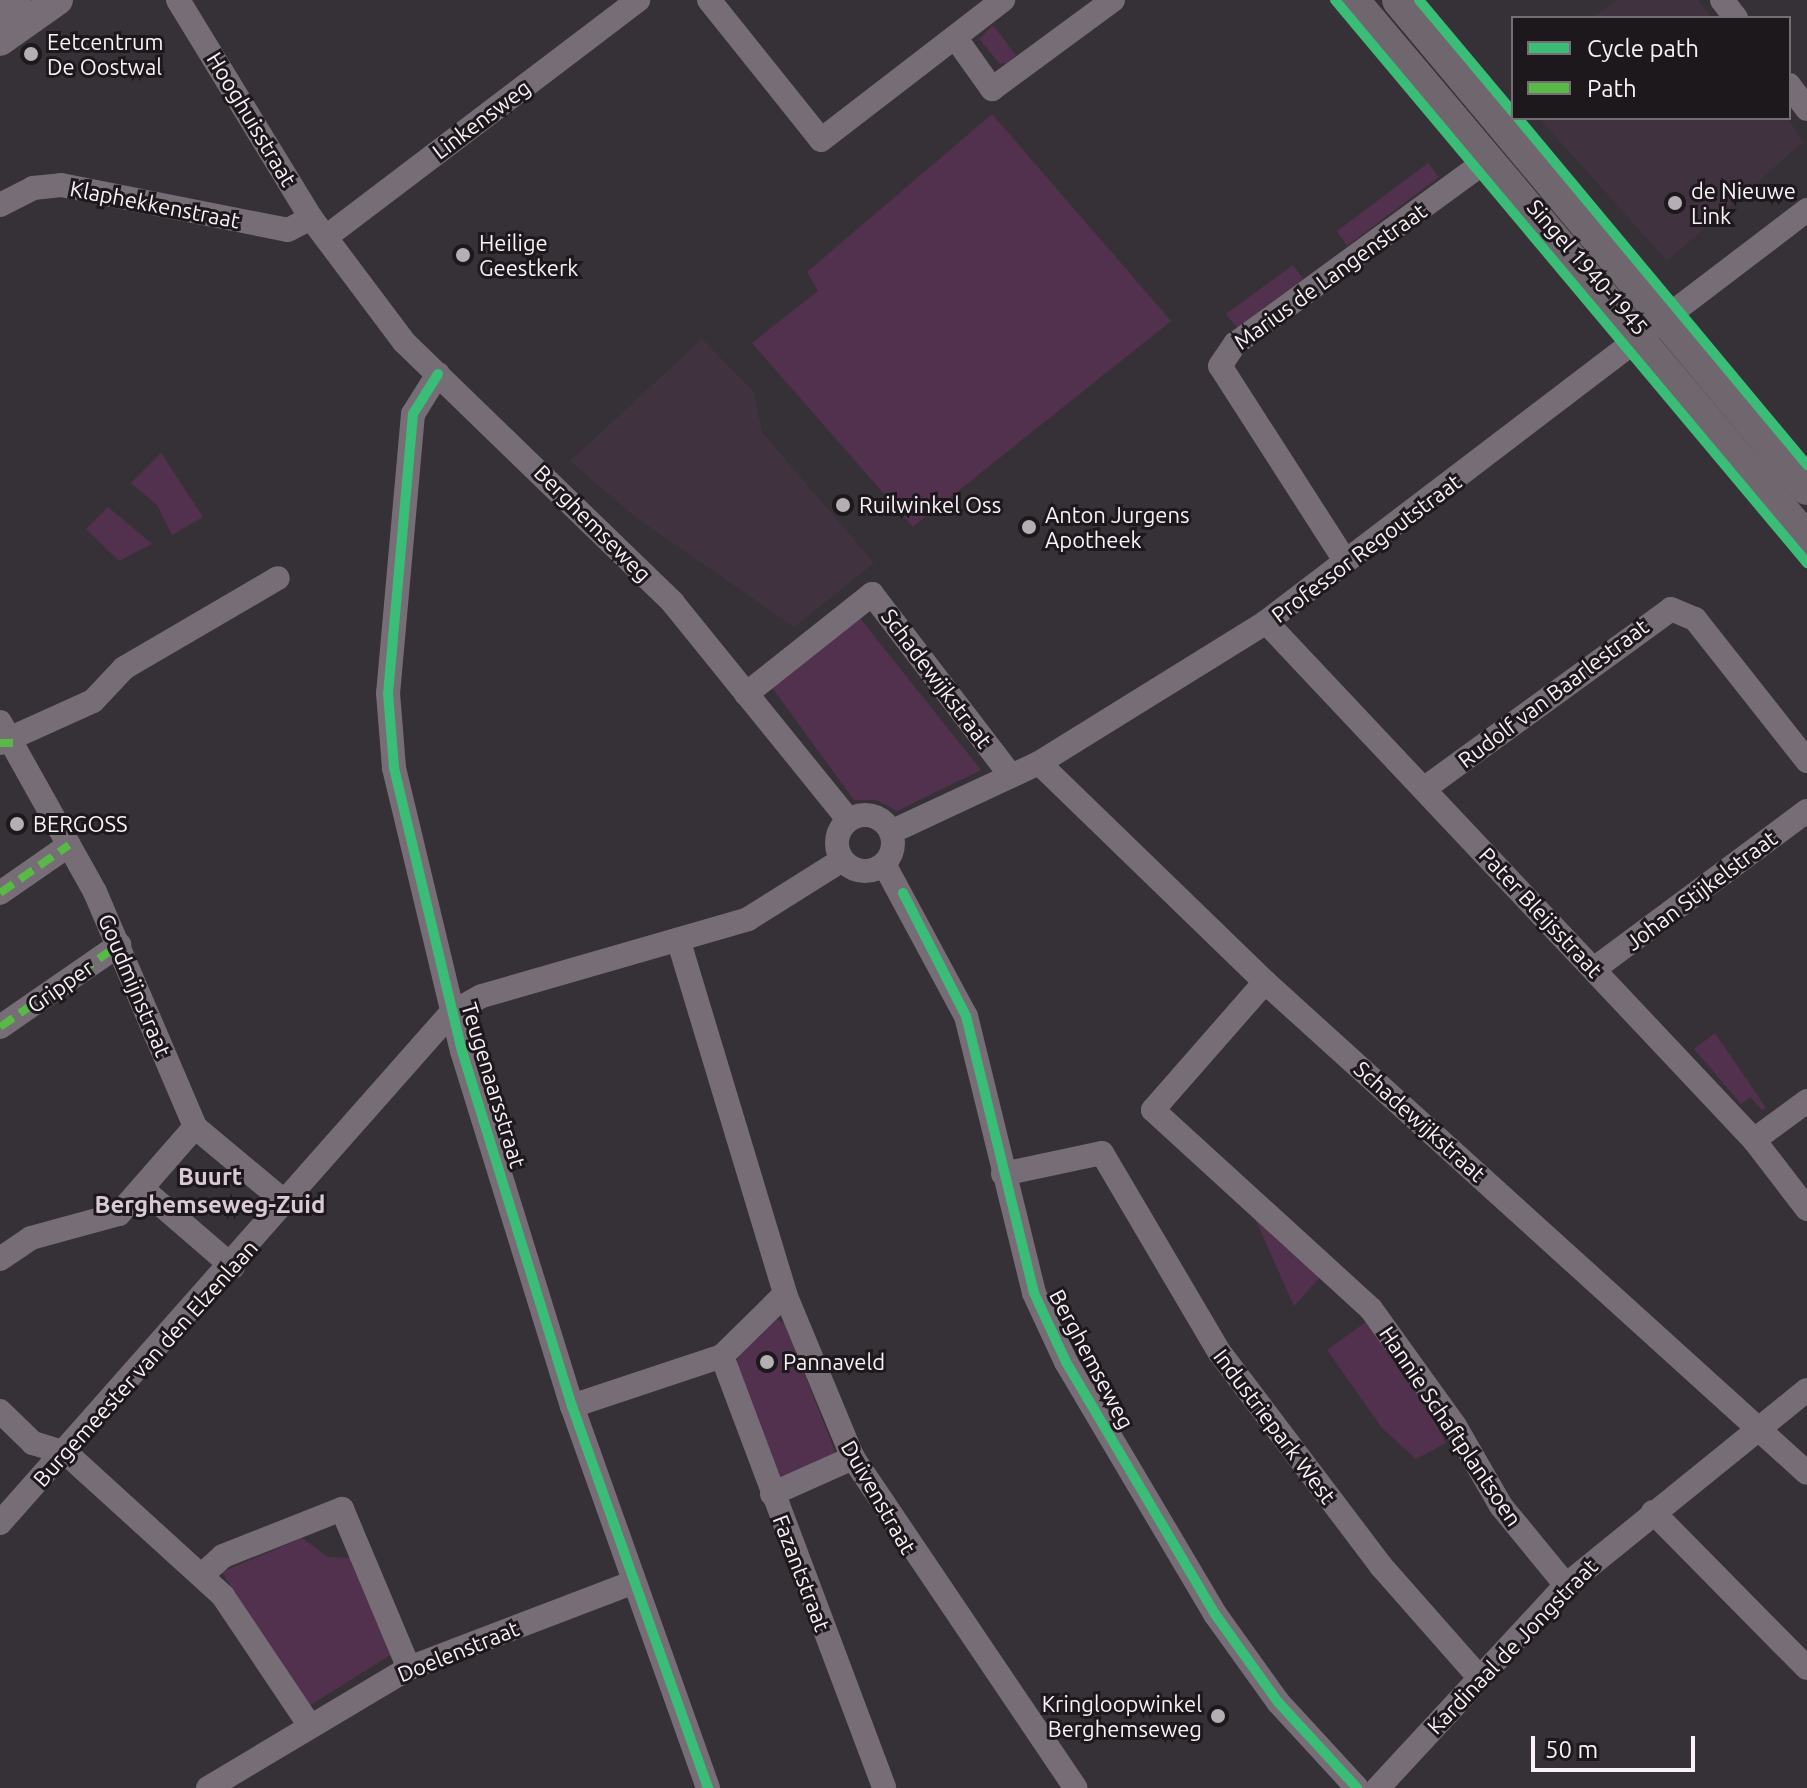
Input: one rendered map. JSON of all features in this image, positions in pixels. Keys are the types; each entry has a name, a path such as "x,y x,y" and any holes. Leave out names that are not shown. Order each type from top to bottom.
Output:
{"main road":[{"name":"Singel 1940-1945","path":"1352,0 1567,251 1664,322 1807,540"},
{"name":"Singel 1940-1945","path":"1399,0 1664,322 1740,406 1807,488"}],"street":[{"path":"0,14 16,0"},
{"path":"0,41 58,0"},
{"name":"Hooghuisstraat","path":"178,0 318,228"},
{"name":"Linkensweg","path":"318,228 638,0"},
{"path":"709,0 821,140 1003,0"},
{"path":"955,37 992,89 1113,0"},
{"name":"Singel 1940-1945","path":"1335,0 1538,239 1567,251"},
{"path":"1419,0 1511,110"},
{"path":"1722,0 1734,16"},
{"name":"Singel 1940-1945","path":"1519,120 1664,322"},
{"name":"Marius de Langenstraat","path":"1344,559 1220,366 1235,344 1476,168"},
{"name":"Klaphekkenstraat","path":"6,202 61,185 288,230 318,228"},
{"name":"Professor Regoutstraat","path":"891,832 1039,763 1266,622 1344,559 1664,322 1807,210"},
{"name":"Berghemseweg","path":"318,228 438,374 598,525 746,694 849,820"},
{"name":"Teugenaarsstraat","path":"438,374 413,414 388,693 394,768 451,1013 572,1406 708,1788"},
{"name":"Singel 1940-1945","path":"1740,406 1764,412 1807,465"},
{"path":"7,743 93,701 124,668 278,578"},
{"name":"Schadewijkstraat","path":"746,694 872,594 1011,776"},
{"name":"Rudolf van Baarlestraat","path":"1425,788 1660,614 1685,611 1807,761"},
{"name":"Pater Bleijsstraat","path":"1266,622 1754,1140 1807,1209"},
{"name":"Goudmijnstraat","path":"0,722 7,743 69,845 119,945 195,1127 285,1202"},
{"name":"Schadewijkstraat","path":"1039,763 1265,982 1761,1425 1807,1473"},
{"name":"Johan Stijkelstraat","path":"1594,969 1807,811"},
{"path":"873,816 891,832 884,864 862,872 842,860 837,838 849,820 873,816"},
{"path":"0,893 69,845"},
{"name":"Burgemeester van den Elzenlaan","path":"0,1523 233,1267 285,1202 451,1013 482,996 679,942 748,919 842,860"},
{"name":"Berghemseweg","path":"884,864 966,1016 1034,1293 1066,1362 1215,1614 1278,1702 1356,1788"},
{"name":"Duivenstraat","path":"679,942 785,1294 853,1458 1076,1788"},
{"name":"Gripper","path":"0,1027 119,945"},
{"name":"Hannie Schaftplantsoen","path":"1265,982 1153,1110 1371,1309 1455,1426 1501,1506 1566,1585"},
{"path":"1754,1140 1807,1101"},
{"path":"0,1259 31,1238 119,1214 145,1191 195,1127"},
{"name":"Industriepark West","path":"1003,1174 1102,1153 1220,1353 1381,1566 1479,1677"},
{"path":"145,1191 233,1267"},
{"path":"572,1406 722,1356 785,1294"},
{"name":"Fazantstraat","path":"722,1356 884,1788"},
{"path":"1761,1425 1807,1390"},
{"path":"0,1411 33,1443 66,1453 202,1575 310,1726"},
{"name":"Kardinaal de Jongstraat","path":"1378,1788 1566,1585 1761,1425"},
{"path":"772,1494 853,1458"},
{"path":"202,1575 223,1556 342,1509 409,1668"},
{"path":"1653,1512 1807,1668"},
{"name":"Doelenstraat","path":"208,1788 409,1668 634,1582"}],"shaded area":[{"path":"1617,0 1698,0 1710,16 1595,16"},
{"path":"993,25 1016,55 1007,63 1000,64 979,39"},
{"path":"992,114 1171,321 913,527 752,343 818,291 807,272"},
{"name":"de Nieuwe Link","path":"1541,120 1789,120 1803,142 1667,261"},
{"path":"1428,163 1439,177 1347,246 1337,231"},
{"path":"1293,265 1303,279 1237,328 1226,314"},
{"path":"702,339 754,392 762,432 874,563 794,627 634,516 570,461"},
{"path":"161,453 203,517 172,535 157,505 131,483"},
{"path":"108,507 152,544 119,561 86,529"},
{"path":"855,612 981,770 897,811 876,800 854,800 768,682"},
{"path":"1715,1033 1766,1108 1762,1110 1750,1097 1741,1104 1694,1049"},
{"path":"1252,1212 1323,1274 1294,1306"},
{"path":"776,1318 785,1324 836,1454 780,1480 736,1369 738,1357"},
{"path":"1366,1322 1416,1387 1446,1443 1416,1459 1382,1428 1327,1350"},
{"path":"302,1538 328,1557 355,1558 392,1654 309,1706 222,1572"}],"marked path":[{"path":"0,743 13,743"},
{"path":"0,893 69,845"},
{"path":"0,1027 119,945"}],"cycle path":[{"path":"1335,0 1807,563"},
{"path":"1419,0 1511,110"},
{"path":"1520,120 1807,465"},
{"path":"438,374 413,414 388,693 394,768 462,1051 572,1406 708,1788"},
{"path":"903,893 966,1016 1034,1293 1066,1362 1215,1614 1278,1702 1357,1788"}],"place":[{"name":"Eetcentrum De Oostwal","path":"31,54"},
{"name":"de Nieuwe Link","path":"1675,203"},
{"name":"Heilige Geestkerk","path":"463,255"},
{"name":"Ruilwinkel Oss","path":"843,505"},
{"name":"Anton Jurgens Apotheek","path":"1029,527"},
{"name":"BERGOSS","path":"17,824"},
{"name":"Pannaveld","path":"767,1362"},
{"name":"Kringloopwinkel Berghemseweg","path":"1218,1716"}],"district":[{"name":"Buurt Berghemseweg-Zuid","path":"210,1191"}]}
